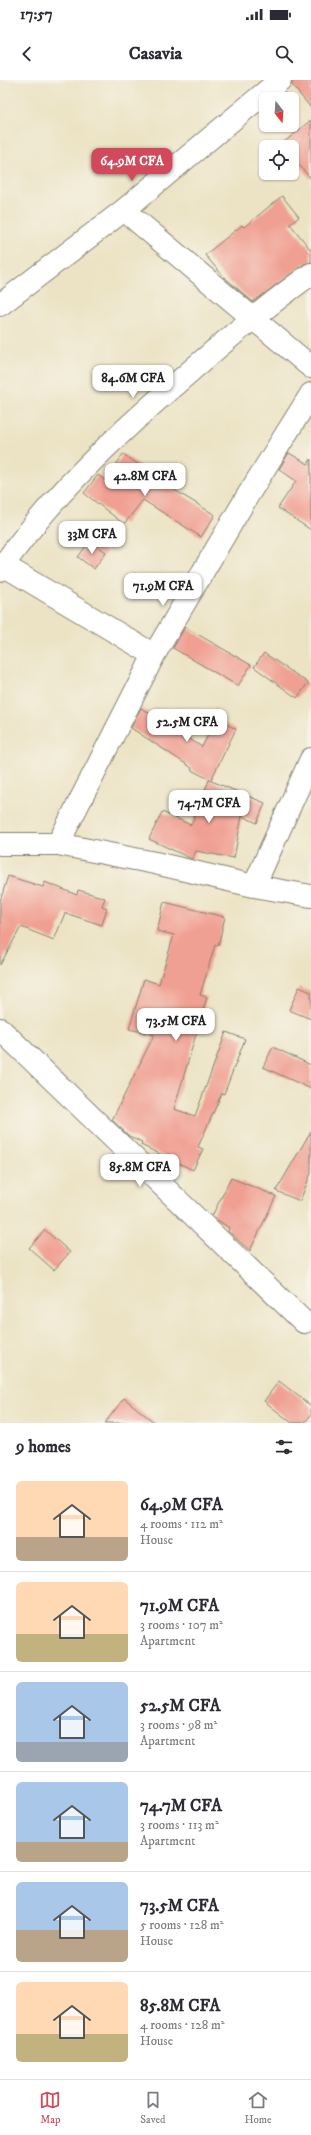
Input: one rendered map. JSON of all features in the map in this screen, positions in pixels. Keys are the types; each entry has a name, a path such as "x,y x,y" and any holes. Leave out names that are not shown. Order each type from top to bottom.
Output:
{"street":[{"path":"0,305 124,210 280,80"},
{"path":"124,210 251,318 311,366"},
{"path":"154,655 2,568 18,545 64,489 142,413 251,318 311,274"},
{"path":"58,844 154,655 248,495 311,394"},
{"path":"254,886 311,759"},
{"path":"0,844 58,844 155,862 254,886 311,896"},
{"path":"0,1029 304,1322"}],"building":[{"path":"292,80 311,80 311,108 299,92 292,85"},
{"path":"311,120 311,179 299,164 299,140 287,140 296,132 299,132 299,130"},
{"path":"282,196 299,217 290,224 311,250 311,262 304,264 253,302 224,277 205,255 242,225 244,227"},
{"path":"289,453 308,464 311,459 311,530 278,508 296,481 279,469"},
{"path":"123,454 151,473 150,475 215,515 201,537 143,500 124,524 84,493 98,475 106,481"},
{"path":"90,541 106,552 94,569 78,557"},
{"path":"185,627 251,665 238,686 173,648"},
{"path":"264,653 308,683 297,698 254,667"},
{"path":"141,708 202,747 216,719 236,729 211,780 191,770 192,768 131,728"},
{"path":"209,780 265,803 257,823 242,816 234,858 196,851 192,859 149,839 162,812 191,825"},
{"path":"8,876 43,887 45,882 77,895 78,890 105,898 102,906 107,908 102,925 65,913 54,940 21,927 0,965 0,901"},
{"path":"164,902 225,917 218,946 215,945 200,995 207,997 174,1109 195,1116 226,1032 245,1039 224,1094 222,1093 198,1147 203,1149 193,1170 141,1145 142,1142 129,1136 112,1120 154,1035 129,1029 144,979 159,984 174,935 157,931"},
{"path":"299,987 311,992 311,1019 289,1010"},
{"path":"273,1047 311,1065 311,1089 263,1067"},
{"path":"311,1131 311,1173 300,1201 276,1191"},
{"path":"231,1178 276,1196 250,1251 228,1231 229,1228 212,1216"},
{"path":"45,1230 70,1252 54,1270 29,1248"},
{"path":"279,1381 311,1406 311,1415 304,1423 292,1423 264,1401"},
{"path":"124,1398 155,1423 105,1423"}]}
